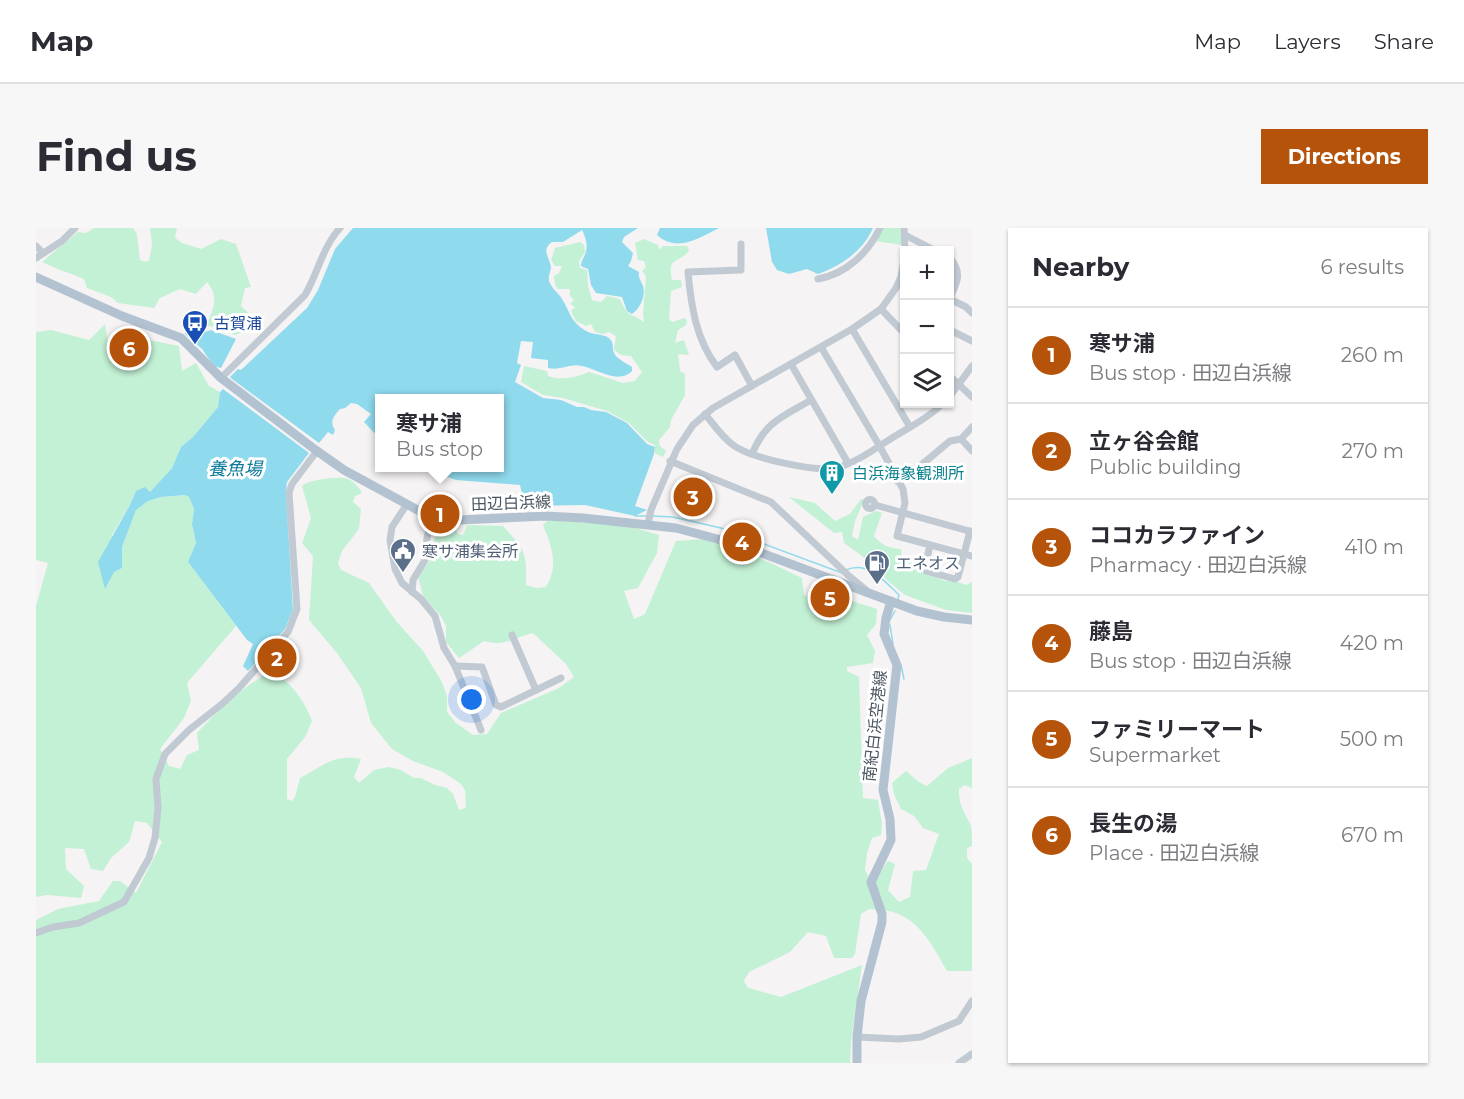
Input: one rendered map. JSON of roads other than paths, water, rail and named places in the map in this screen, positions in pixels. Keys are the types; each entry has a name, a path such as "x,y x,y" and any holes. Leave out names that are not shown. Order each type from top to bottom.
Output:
{"main road":[{"name":"田辺白浜線","path":"36,279 122,316 181,338 221,378 317,451 344,470 432,517 459,520 545,516 648,522 740,545 917,611 972,620"},
{"name":"南紀白浜空港線","path":"857,1063 856,1037 864,985 882,922 882,914 872,882 891,840 890,819 882,784 897,665 884,634 891,601"}],"street":[{"path":"36,258 62,241 75,228"},
{"path":"221,378 304,295 311,284 327,244 340,228"},
{"path":"818,279 849,267 858,259 880,228"},
{"path":"904,232 927,246"},
{"path":"741,244 741,270 688,272 691,305 711,359 717,367 735,355 752,386"},
{"path":"36,246 43,253"},
{"path":"954,263 958,275 954,287"},
{"path":"648,522 670,461 693,425 705,414 852,329 881,309 900,282"},
{"path":"952,300 972,313"},
{"path":"881,309 900,329"},
{"path":"852,329 910,427"},
{"path":"954,332 972,341"},
{"path":"821,347 903,489 903,513 897,536 968,555"},
{"path":"790,364 848,463"},
{"path":"954,391 972,366"},
{"path":"954,380 972,398"},
{"path":"752,454 766,429 811,400"},
{"path":"705,414 721,435 735,447 752,454 809,468 828,469 848,463 910,427 936,408"},
{"path":"897,481 914,471 950,441 961,439 972,427"},
{"path":"961,439 972,451"},
{"path":"36,933 79,923 124,902 149,858 155,838 158,808 156,778 165,754 189,730 239,688 288,632 297,609 289,494 292,484 317,451"},
{"path":"670,461 771,502 842,570 870,593"},
{"path":"406,504 392,527 390,540 395,569 402,583 421,599 435,616 444,648 455,666 481,730"},
{"path":"875,505 971,532 968,555 955,579 926,571 930,545"},
{"path":"412,592 416,575 425,560 432,517"},
{"path":"512,635 536,690"},
{"path":"455,666 482,667 496,705 501,707 561,678"},
{"path":"856,1037 900,1039 921,1037 959,1021 972,1001"},
{"path":"959,1063 972,1054"}],"water":[{"path":"353,228 638,228 624,237 622,242 633,253 628,266 639,272 644,290 642,302 632,314 627,311 622,297 596,293 591,285 588,269 581,266 587,246 582,230 563,242 552,242 546,251 551,267 549,281 564,301 573,320 588,332 608,337 612,342 615,355 632,367 632,371 620,377 578,365 557,369 548,368 548,360 531,358 533,342 521,341 517,363 521,365 515,382 543,398 561,400 577,407 606,412 627,423 647,444 655,447 635,506 647,510 635,516 585,505 525,506 520,485 456,480 433,472 504,472 504,394 375,394 375,434 364,422 371,414 357,404 351,403 340,409 334,416 333,435 328,432 319,443 232,379 230,377 238,369 241,370 307,308 318,290 335,249"},
{"path":"660,228 719,228 688,242 672,243 657,235"},
{"path":"766,228 873,228 857,251 835,267 818,274 807,269 789,274 777,270 772,262"},
{"path":"186,324 205,332 211,330 236,339 221,368 214,366 202,349 185,334"},
{"name":"養魚場","path":"223,389 309,453 287,482 293,610 285,629 248,671 243,666 253,644 247,640 188,562 196,543 192,524 194,509 189,497 185,495 161,497 148,501 136,510 122,547 122,568 114,572 105,589 98,562 136,491 145,487 150,492 172,468 181,447 193,437 218,407 220,392"}],"waterway":[{"path":"635,516 648,516"},
{"path":"653,516 673,517 721,528 842,573"},
{"path":"846,570 854,568 868,570 881,578 899,595 898,599"},
{"path":"890,620 895,611"},
{"path":"890,625 893,644"},
{"path":"901,665 904,679"}],"place":[{"name":"古賀浦","path":"195,346"},
{"name":"長生の湯","path":"129,348"},
{"name":"白浜海象観測所","path":"832,496"},
{"name":"ココカラファイン","path":"693,497"},
{"name":"寒サ浦","path":"440,514"},
{"name":"藤島","path":"742,542"},
{"name":"寒サ浦集会所","path":"403,574"},
{"name":"エネオス","path":"877,586"},
{"name":"ファミリーマート","path":"830,598"},
{"name":"立ヶ谷会館","path":"277,658"}]}
